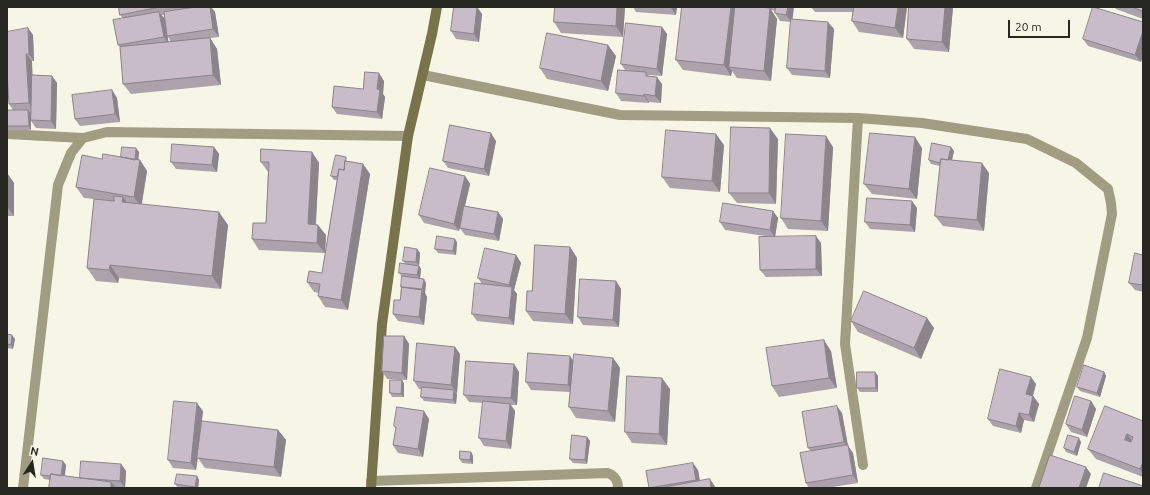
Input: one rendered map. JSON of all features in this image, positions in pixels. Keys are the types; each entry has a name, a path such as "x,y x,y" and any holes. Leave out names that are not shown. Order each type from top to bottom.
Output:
{"street":[{"path":"437,7 423,75 408,136 382,324 371,484 608,473 614,475 618,482 618,488"},
{"path":"423,75 620,115 858,118 922,123 1027,139 1076,163 1108,188 1112,214 1087,338 1036,488"},
{"path":"858,118 845,344 863,465"},
{"path":"7,134 83,138 107,132 408,136"},
{"path":"22,488 58,185 71,153 83,138"}],"building":[{"path":"119,7 160,7 120,15"},
{"path":"196,7 210,7 213,29 167,36 164,12"},
{"path":"454,7 477,7 474,34 451,31"},
{"path":"555,7 617,7 616,26 554,22"},
{"path":"682,7 731,7 724,65 676,60"},
{"path":"735,7 770,8 764,71 729,67"},
{"path":"776,7 788,7 786,15 775,13"},
{"path":"854,7 898,7 895,28 852,21"},
{"path":"909,7 945,7 942,42 907,39"},
{"path":"1093,7 1143,22 1143,31 1135,55 1083,39"},
{"path":"1132,7 1143,7 1143,11"},
{"path":"159,12 164,37 118,45 113,20"},
{"path":"791,19 828,22 825,71 787,68"},
{"path":"626,23 662,27 657,69 621,64"},
{"path":"28,28 29,54 26,54 29,103 9,104 7,32"},
{"path":"547,33 608,45 601,81 540,68"},
{"path":"210,38 213,75 123,84 120,47"},
{"path":"618,70 646,72 646,76 657,77 655,96 616,93"},
{"path":"365,72 379,73 377,89 380,90 377,112 332,107 334,86 363,89"},
{"path":"32,75 52,76 51,121 31,120"},
{"path":"112,90 115,114 75,119 72,95"},
{"path":"7,110 28,110 29,126 7,126"},
{"path":"450,125 491,133 484,169 443,161"},
{"path":"731,127 770,128 769,193 729,193"},
{"path":"666,130 716,134 712,181 662,177"},
{"path":"870,133 915,137 909,189 864,184"},
{"path":"786,134 826,136 821,221 781,218"},
{"path":"932,143 951,147 948,160 941,159 940,163 929,160"},
{"path":"172,144 214,147 212,165 171,162"},
{"path":"122,147 136,148 135,160 121,157"},
{"path":"261,149 312,152 308,224 318,225 317,243 252,239 253,223 266,223 269,162 261,162"},
{"path":"103,154 140,160 134,197 76,187 82,155 102,159"},
{"path":"336,155 346,157 344,170 339,169 337,177 331,176"},
{"path":"941,159 982,163 977,220 935,216"},
{"path":"345,161 363,164 341,300 318,296 320,284 307,282 309,271 322,273 339,169 344,170"},
{"path":"430,168 465,176 454,224 419,215"},
{"path":"114,196 123,197 122,202 219,212 212,276 110,265 109,270 87,268 94,199 114,201"},
{"path":"867,198 912,201 910,225 865,222"},
{"path":"723,203 773,211 770,230 720,222"},
{"path":"464,206 498,212 494,234 460,228"},
{"path":"437,236 455,239 453,251 435,249"},
{"path":"816,236 816,269 760,270 759,237"},
{"path":"535,245 570,247 565,314 526,311 527,291 532,291"},
{"path":"405,247 417,249 416,262 403,261"},
{"path":"485,248 516,255 509,285 478,278"},
{"path":"1135,253 1143,255 1143,285 1129,283"},
{"path":"400,263 419,266 417,275 399,273"},
{"path":"402,276 424,279 422,290 401,287"},
{"path":"580,279 616,281 613,320 578,317"},
{"path":"475,283 512,287 509,318 472,314"},
{"path":"402,287 422,289 419,317 393,314 394,300 400,300"},
{"path":"864,291 927,318 914,348 851,321"},
{"path":"7,334 12,335 11,345 7,344"},
{"path":"384,336 404,336 402,373 382,371"},
{"path":"824,340 829,378 772,386 766,348"},
{"path":"417,343 455,347 451,385 414,381"},
{"path":"528,353 570,356 568,385 526,382"},
{"path":"574,354 613,358 608,411 569,407"},
{"path":"466,361 514,364 511,398 464,395"},
{"path":"1084,365 1104,372 1097,393 1077,387"},
{"path":"1000,369 1031,377 1026,394 1033,396 1029,415 1019,413 1016,426 988,419"},
{"path":"857,372 875,372 876,388 857,388"},
{"path":"627,376 662,378 659,434 625,432"},
{"path":"390,380 402,380 401,394 390,393"},
{"path":"422,387 454,390 453,400 421,397"},
{"path":"1075,396 1091,401 1082,430 1066,424"},
{"path":"174,401 197,403 191,463 168,460"},
{"path":"483,401 510,404 506,441 479,438"},
{"path":"837,406 844,442 808,448 802,412"},
{"path":"1105,406 1143,421 1143,462 1140,469 1088,449","holes":["1127,434 1133,437 1131,442 1125,440"]},
{"path":"397,407 424,411 418,449 393,445"},
{"path":"202,421 278,430 274,467 197,458"},
{"path":"572,435 587,437 585,460 570,459"},
{"path":"1068,435 1079,438 1074,452 1064,448"},
{"path":"848,445 853,475 806,483 800,453"},
{"path":"460,451 471,452 470,460 460,459"},
{"path":"1050,455 1086,467 1079,488 1039,488"},
{"path":"43,458 63,461 61,476 51,474 50,476 41,475"},
{"path":"81,461 121,464 120,481 80,478"},
{"path":"693,463 696,480 649,488 646,471"},
{"path":"1104,473 1143,486 1143,488 1099,488"},
{"path":"51,474 111,482 111,488 49,488"},
{"path":"177,474 197,476 195,487 175,484"},
{"path":"710,479 711,488 660,488"}]}
